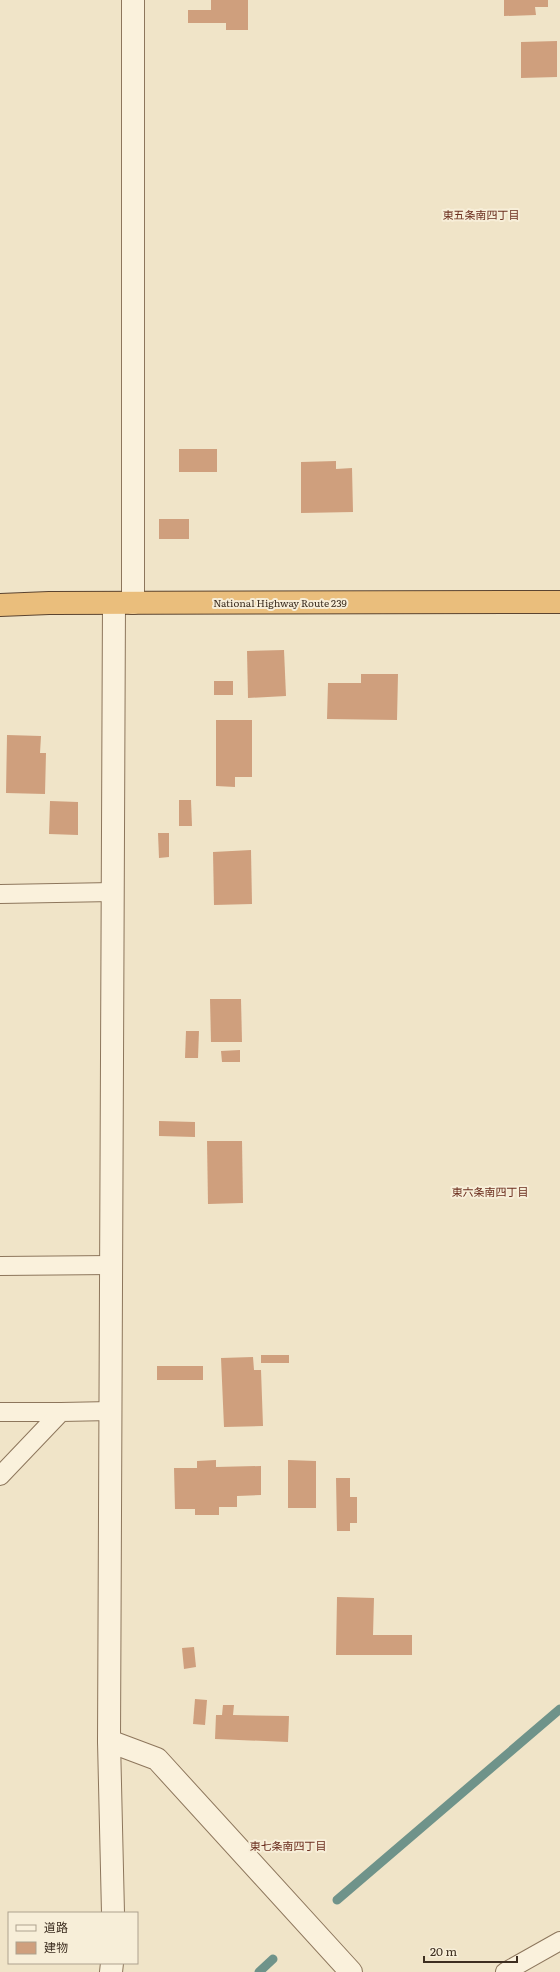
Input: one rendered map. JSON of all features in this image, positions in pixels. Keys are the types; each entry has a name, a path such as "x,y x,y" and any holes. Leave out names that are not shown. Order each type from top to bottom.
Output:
{"highway":[{"name":"National Highway Route 239","path":"0,605 124,603 560,602"}],"street":[{"path":"113,1912 109,1741 113,892 124,603 133,0"},
{"path":"109,1741 157,1759 351,1972"}],"lane":[{"path":"0,894 113,892"},
{"path":"0,1266 112,1265"},
{"path":"0,1412 111,1411"},
{"path":"0,1476 61,1412"},
{"path":"505,1972 560,1942"}],"building":[{"path":"211,0 248,0 248,30 226,30 226,23 188,23 188,10 211,10"},
{"path":"504,0 548,0 548,7 535,7 536,15 504,16"},
{"path":"557,41 557,77 521,78 521,42"},
{"path":"179,449 217,449 217,472 179,472"},
{"path":"336,461 336,469 352,468 353,512 301,513 301,462"},
{"path":"159,519 189,519 189,539 159,539"},
{"path":"284,650 286,696 248,698 247,651"},
{"path":"361,674 398,674 397,720 327,719 328,683 361,683"},
{"path":"214,681 233,681 233,695 214,695"},
{"path":"216,720 252,720 252,777 235,777 235,787 216,786"},
{"path":"7,735 41,736 40,753 46,753 45,794 6,793"},
{"path":"179,800 191,800 192,826 179,826"},
{"path":"50,801 78,802 78,835 49,834"},
{"path":"158,833 169,833 169,857 159,858"},
{"path":"251,850 252,904 214,905 213,852"},
{"path":"210,999 241,999 242,1042 211,1042"},
{"path":"186,1031 199,1031 198,1058 185,1058"},
{"path":"240,1050 240,1062 222,1062 221,1051"},
{"path":"159,1121 195,1122 195,1137 159,1136"},
{"path":"207,1141 242,1141 243,1203 208,1204"},
{"path":"261,1355 289,1355 289,1363 261,1363"},
{"path":"253,1357 254,1370 261,1370 263,1426 224,1427 221,1358"},
{"path":"157,1366 203,1366 203,1380 157,1380"},
{"path":"216,1460 216,1467 261,1466 261,1495 237,1496 237,1507 219,1507 219,1515 195,1515 195,1509 175,1509 174,1468 197,1468 197,1461"},
{"path":"288,1460 316,1461 316,1508 288,1508"},
{"path":"336,1478 350,1478 350,1497 357,1497 357,1523 350,1523 350,1531 337,1531"},
{"path":"337,1597 374,1598 373,1635 412,1635 412,1655 336,1655"},
{"path":"194,1647 196,1667 184,1669 182,1648"},
{"path":"195,1699 207,1700 205,1725 193,1724"},
{"path":"223,1705 234,1705 233,1715 289,1716 288,1742 215,1739 216,1715 222,1715"}],"waterway":[{"path":"337,1900 560,1709"},
{"path":"259,1972 273,1959"}],"district":[{"name":"東五条南四丁目","path":"481,215"},
{"name":"東六条南四丁目","path":"490,1192"},
{"name":"東七条南四丁目","path":"288,1846"}]}
